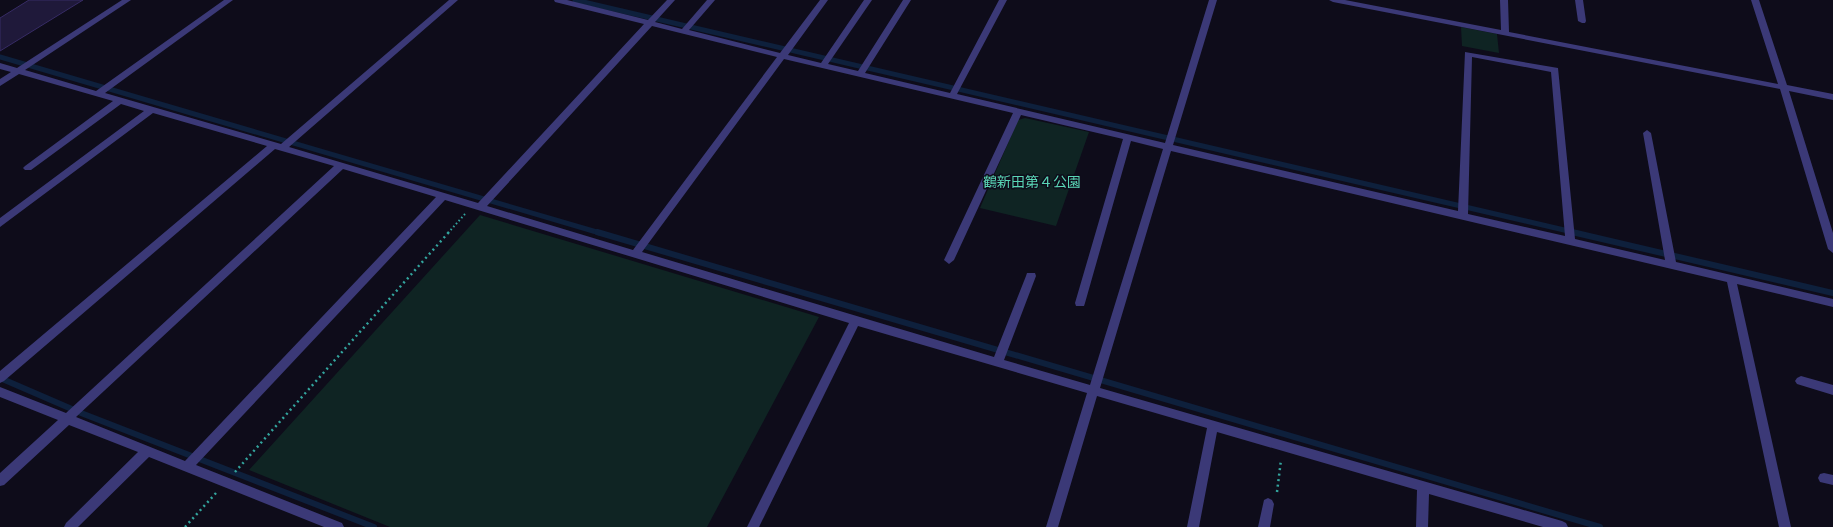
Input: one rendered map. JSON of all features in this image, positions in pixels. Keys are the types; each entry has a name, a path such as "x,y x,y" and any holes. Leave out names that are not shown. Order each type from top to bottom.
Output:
{"street":[{"path":"0,83 127,0"},
{"path":"104,90 229,0"},
{"path":"2,376 283,144 454,0"},
{"path":"558,0 642,20 652,20 954,92 1018,112 1128,136 1170,141 1570,234 1669,258 1731,279 1833,303"},
{"path":"481,203 671,0"},
{"path":"686,29 711,0"},
{"path":"637,252 824,0"},
{"path":"826,62 868,0"},
{"path":"863,70 908,0"},
{"path":"954,92 1003,0"},
{"path":"1052,527 1212,0"},
{"path":"1333,0 1833,97"},
{"path":"1504,0 1505,33"},
{"path":"1579,0 1582,21"},
{"path":"1755,0 1784,88 1833,249"},
{"path":"1463,209 1468,54 1555,70 1570,234"},
{"path":"0,66 25,67 104,90 119,100 151,110 283,144 341,165 444,196 481,203 855,321 1001,354 1096,381 1213,425 1562,527"},
{"path":"28,168 119,100"},
{"path":"0,223 151,110"},
{"path":"949,260 1018,112"},
{"path":"1647,133 1669,258"},
{"path":"1080,303 1128,136"},
{"path":"0,481 341,165"},
{"path":"190,464 444,196"},
{"path":"1001,354 1031,276"},
{"path":"1731,279 1785,527"},
{"path":"753,527 855,321"},
{"path":"1801,381 1833,390"},
{"path":"0,392 73,413 147,450 190,464 226,482 338,527"},
{"path":"1193,527 1213,425"},
{"path":"70,527 147,450"},
{"path":"1422,527 1423,487"},
{"path":"1264,527 1268,504"}],"path":[{"path":"238,468 481,203"},
{"path":"1268,504 1276,499 1283,445"},
{"path":"185,527 226,482"}],"green space":[{"path":"1461,27 1497,34 1499,53 1462,46"},
{"name":"鶴新田第４公園","path":"1025,118 1089,132 1056,226 980,208 1018,120"},
{"path":"480,215 819,317 707,527 390,527 249,470"}],"building":[{"path":"29,0 83,0 0,51 0,18"}],"waterway":[{"path":"575,0 1577,233"},
{"path":"0,57 600,233"},
{"path":"597,232 1600,527"},
{"path":"1572,232 1833,293"},
{"path":"0,378 81,413 374,527"}]}
